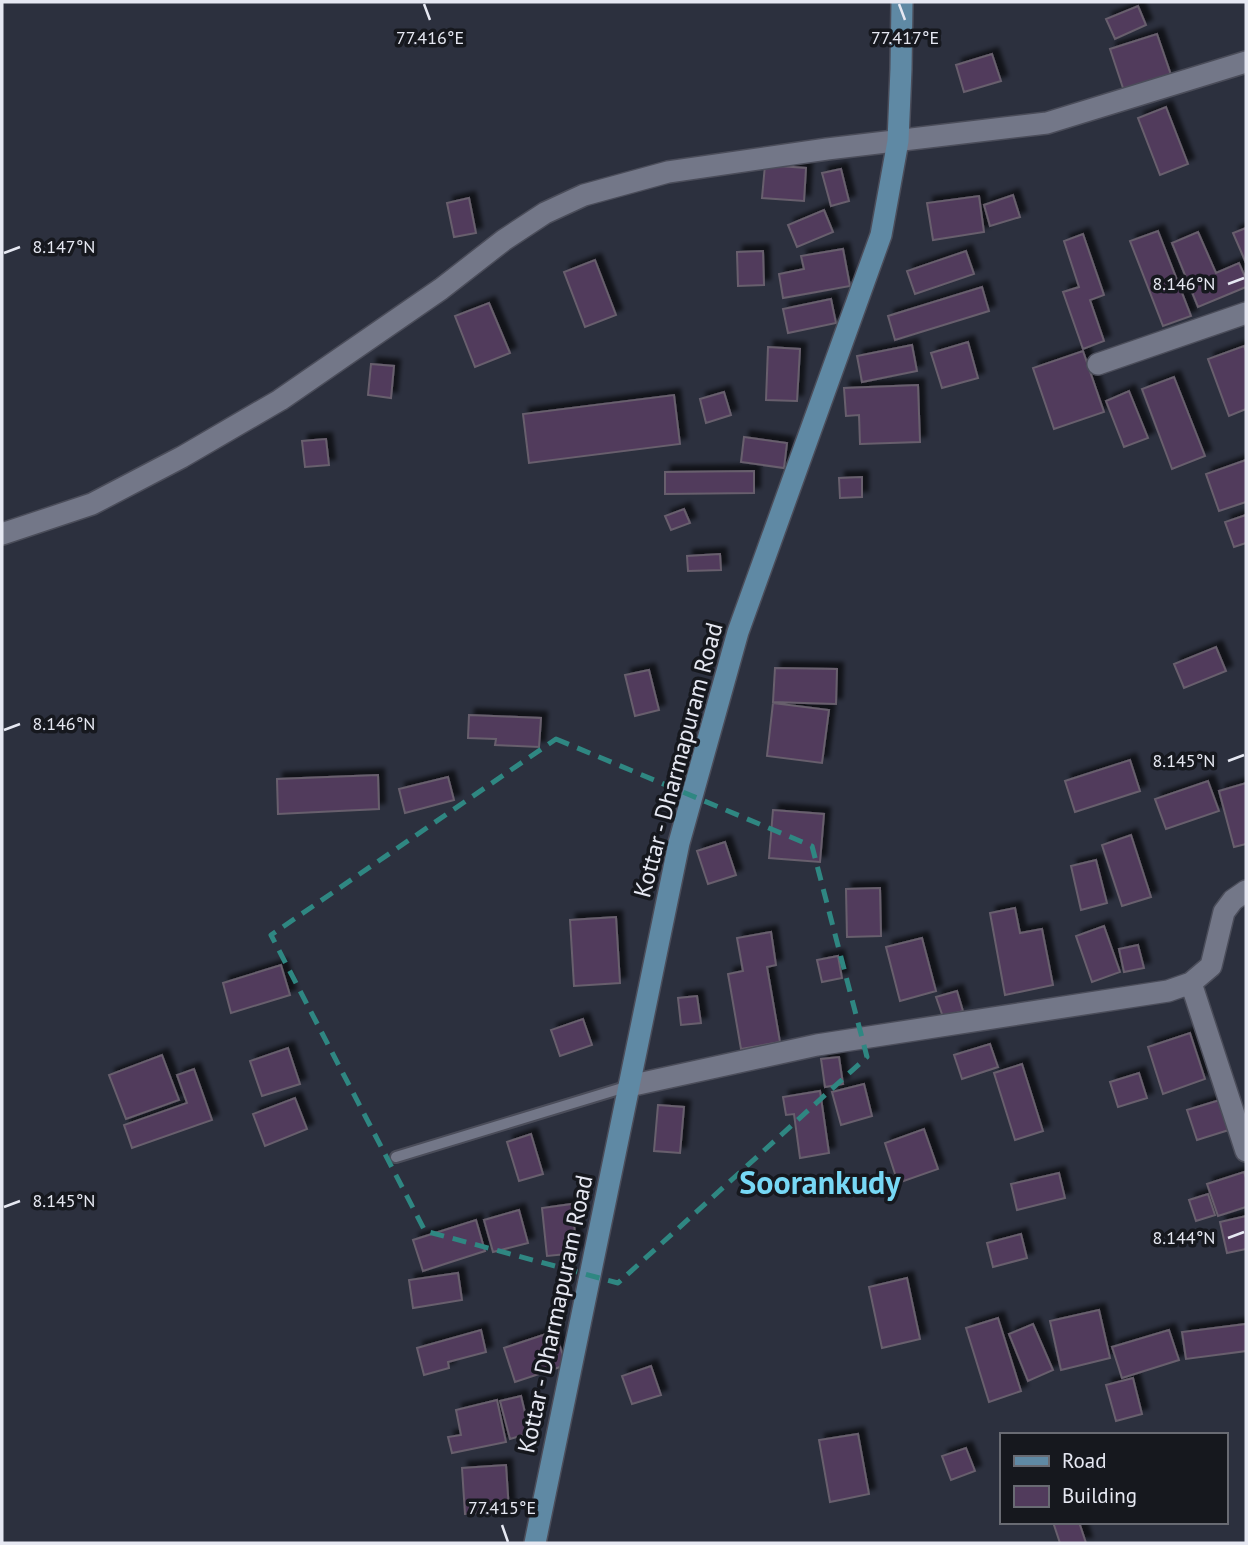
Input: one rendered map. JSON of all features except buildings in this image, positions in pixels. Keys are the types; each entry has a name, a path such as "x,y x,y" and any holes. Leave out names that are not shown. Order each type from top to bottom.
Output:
{"main road":[{"name":"Kottar - Dharmapuram Road","path":"535,1543 679,843 738,632 881,235 898,141 902,2"}],"street":[{"path":"2,534 92,504 182,457 280,400 441,289 504,240 545,213 574,200 668,172 1047,122 1246,62"},
{"path":"1098,364 1246,313"},
{"path":"629,1086 817,1045 1168,991 1191,983 1211,966 1224,912 1246,891"},
{"path":"1191,983 1246,1151"}],"lane":[{"path":"396,1157 629,1086"}],"highlighted area":[{"path":"556,739 812,846 867,1057 618,1283 425,1231 271,935"}],"district":[{"name":"Soorankudy","path":"820,1182"}]}
